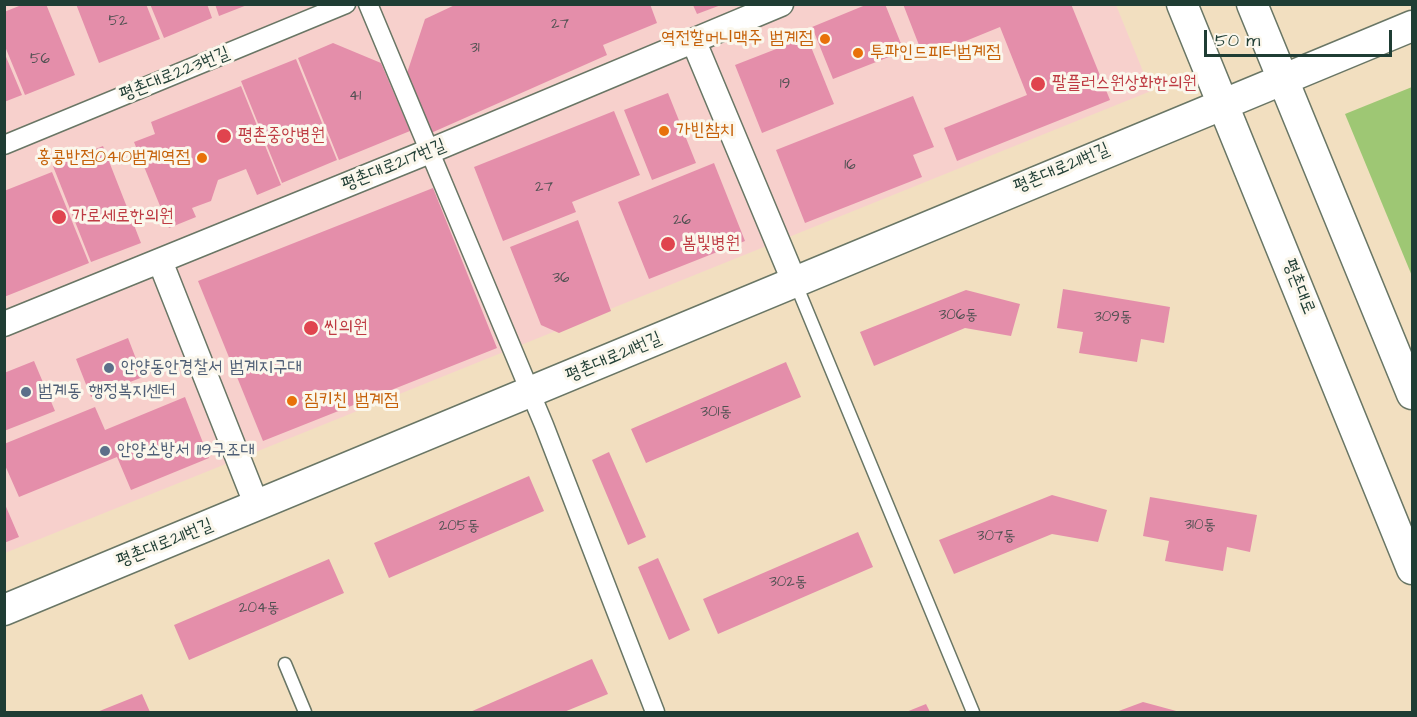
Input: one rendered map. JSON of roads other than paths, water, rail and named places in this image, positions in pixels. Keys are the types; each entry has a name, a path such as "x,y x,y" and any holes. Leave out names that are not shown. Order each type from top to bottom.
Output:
{"street":[{"name":"평촌대로223번길","path":"4,145 346,4"},
{"path":"368,4 531,393 655,712"},
{"name":"평촌대로217번길","path":"4,324 430,151 781,4"},
{"name":"평촌대로","path":"1182,4 1413,569"},
{"path":"1252,4 1413,394"},
{"name":"평촌대로211번길","path":"4,610 531,393 1223,102 1413,26"},
{"path":"694,42 794,281"},
{"path":"160,261 257,506"}],"lane":[{"path":"794,281 973,712"},
{"path":"285,664 305,712"}],"place":[{"name":"역전할머니맥주 범계점","path":"825,39"},
{"name":"투파인드피터범계점","path":"858,53"},
{"name":"팔플러스원상화한의원","path":"1038,84"},
{"name":"가빈참치","path":"664,131"},
{"name":"평촌중앙병원","path":"224,136"},
{"name":"홍콩반점0410범계역점","path":"202,158"},
{"name":"가로세로한의원","path":"59,217"},
{"name":"봄빛병원","path":"668,244"},
{"name":"씬의원","path":"311,328"},
{"name":"안양동안경찰서 범계지구대","path":"109,368"},
{"name":"범계동 행정복지센터","path":"26,392"},
{"name":"짐키친 범계점","path":"292,401"},
{"name":"안양소방서 119구조대","path":"105,451"}]}
